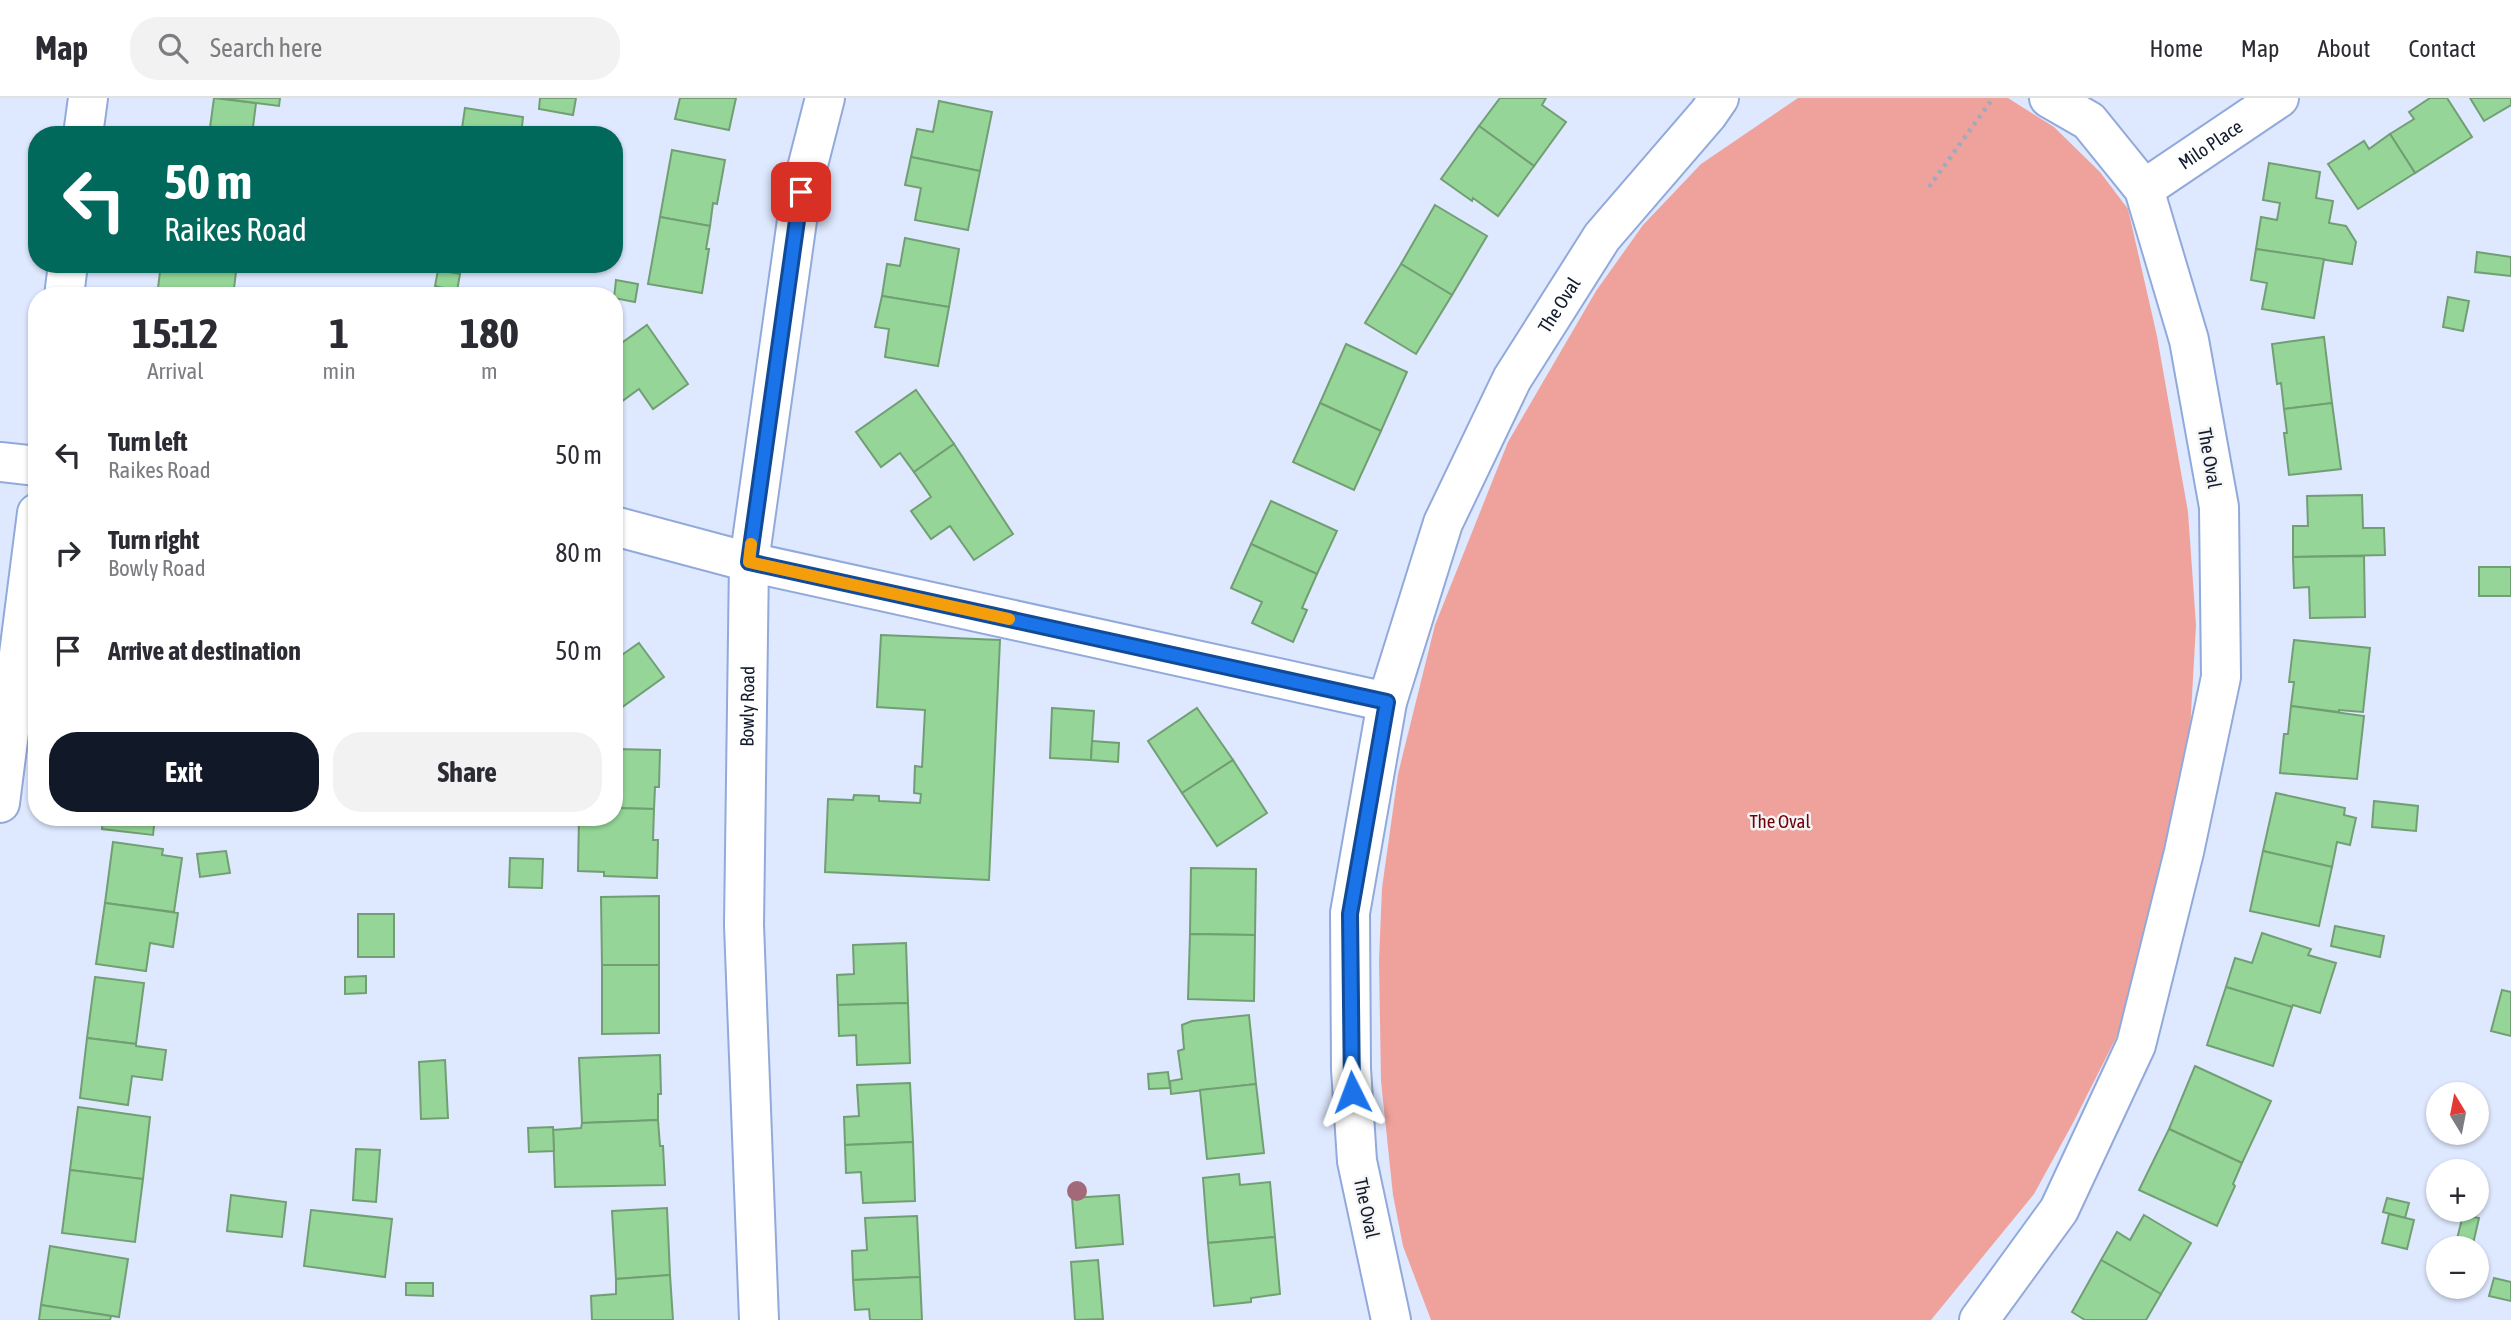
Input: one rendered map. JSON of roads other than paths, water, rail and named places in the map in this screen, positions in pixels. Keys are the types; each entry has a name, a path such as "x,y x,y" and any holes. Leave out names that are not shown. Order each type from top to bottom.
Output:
{"street":[{"path":"84,126 88,98"},
{"name":"Bowly Road","path":"759,1320 744,925 749,562 801,192 825,98"},
{"name":"The Oval","path":"1391,1320 1357,1161 1350,1069 1350,914 1387,702 1443,523 1512,379 1602,237 1708,114 1718,98"},
{"name":"The Oval","path":"1979,1320 2059,1210 2136,1045 2184,852 2221,677 2219,507 2189,340 2144,189 2089,121 2049,98"},
{"name":"Milo Place","path":"2144,189 2279,98"},
{"path":"0,462 28,465"},
{"path":"623,528 749,562 1387,702"},
{"path":"0,803 28,584"}]}
